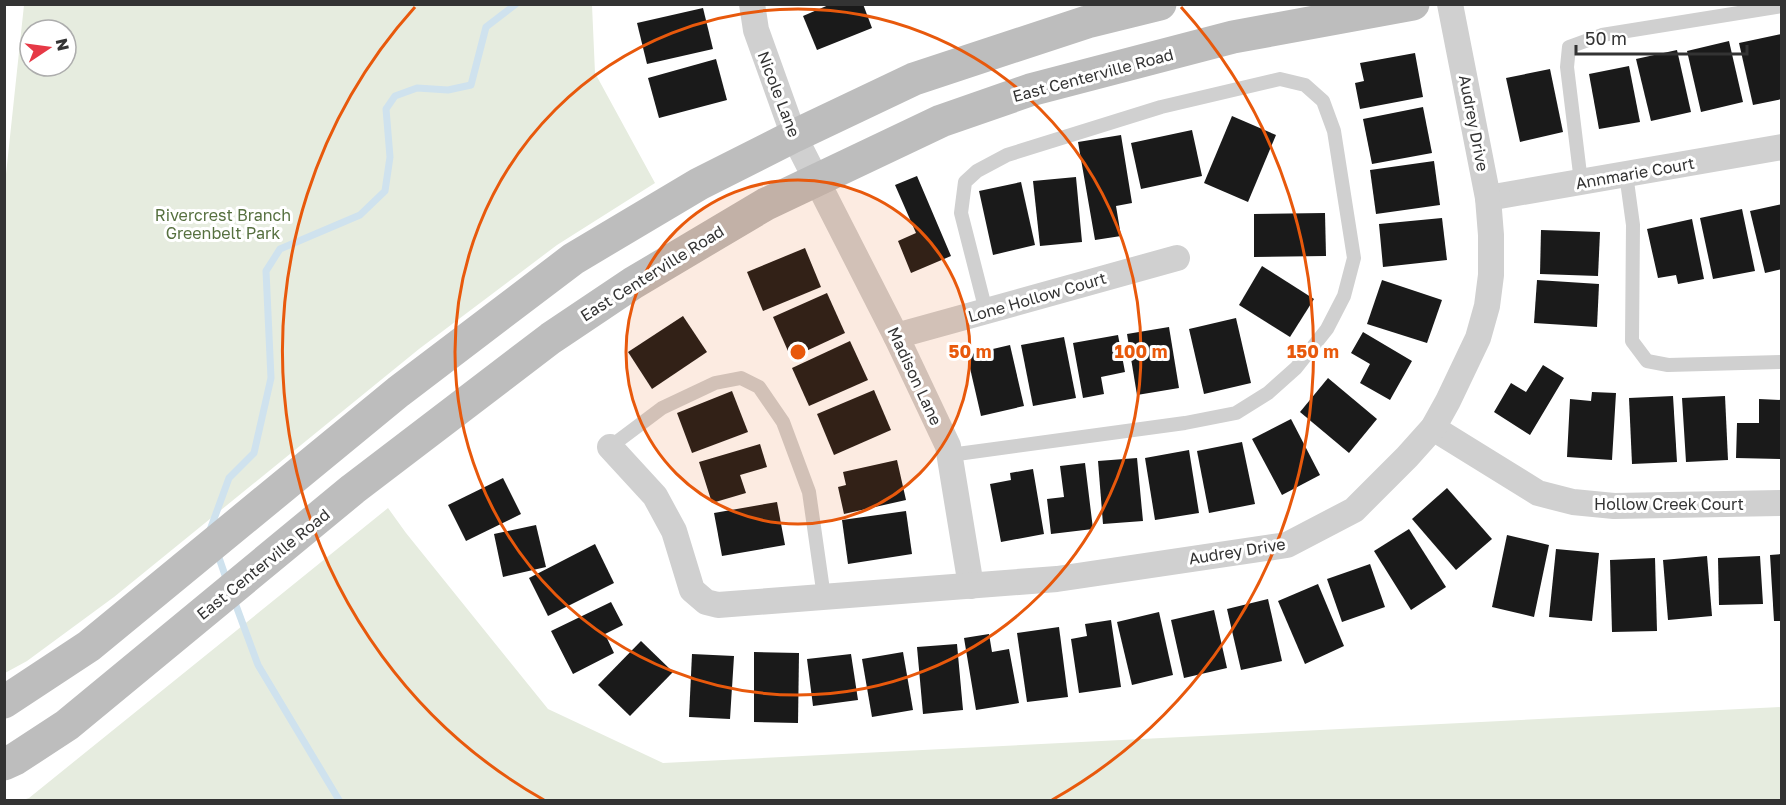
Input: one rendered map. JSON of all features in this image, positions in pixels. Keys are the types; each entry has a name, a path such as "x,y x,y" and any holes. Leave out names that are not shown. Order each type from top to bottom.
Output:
{"main road":[{"path":"4,702 89,646 398,392 573,259 699,184 914,79 1087,22 1160,4"},
{"name":"East Centerville Road","path":"4,764 67,725 346,496 587,312 673,258 766,204 941,121 1030,90 1233,37 1413,4"}],"street":[{"name":"Nicole Lane","path":"752,4 756,30 764,56 794,136 816,181"},
{"name":"Audrey Drive","path":"610,447 655,496 674,531 692,590 706,602 718,605 1057,579 1287,545 1354,510 1407,457 1432,428 1448,401 1478,339 1487,306 1491,255 1488,198 1450,4"},
{"name":"Annmarie Court","path":"1488,198 1782,147"},
{"name":"Madison Lane","path":"816,181 896,336 948,446 971,586"},
{"name":"Lone Hollow Court","path":"896,336 1177,258"},
{"name":"Hollow Creek Court","path":"1432,428 1538,494 1574,502 1614,506 1782,503"}],"lane":[{"path":"1581,182 1567,67 1569,47 1602,35 1782,6"},
{"path":"950,455 1185,423 1236,412 1268,393 1296,368 1327,329 1344,296 1354,258 1334,131 1323,101 1305,85 1281,79 1161,107 1007,155 977,171 965,182 961,213 986,311"},
{"path":"1626,174 1633,225 1632,341 1647,361 1668,365 1782,362"},
{"path":"610,447 662,408 715,383 741,378 759,387 783,422 809,492 824,597"}],"green space":[{"name":"Rivercrest Branch Greenbelt Park","path":"24,5 592,5 595,73 655,183 557,245 419,349 114,597 27,661 5,673 4,193 18,61 18,78 78,78 78,18 23,18"},
{"path":"388,508 548,709 663,763 1781,707 1781,800 23,800 29,798"}],"building":[{"path":"831,4 863,4 872,28 817,50 803,16"},
{"path":"703,8 713,49 647,64 637,23"},
{"path":"1781,34 1782,99 1753,105 1739,43"},
{"path":"1729,41 1743,102 1701,112 1687,51"},
{"path":"1677,50 1691,112 1651,121 1636,59"},
{"path":"1415,53 1423,97 1360,109 1355,83 1364,81 1360,63"},
{"path":"716,59 727,100 659,118 648,78"},
{"path":"1629,66 1640,122 1599,129 1589,74"},
{"path":"1550,69 1563,132 1520,142 1506,78"},
{"path":"1423,107 1432,153 1372,164 1363,119"},
{"path":"1232,116 1276,135 1248,202 1204,183"},
{"path":"1192,130 1202,176 1141,189 1131,143"},
{"path":"1121,135 1132,203 1116,206 1121,236 1095,240 1078,142"},
{"path":"1434,161 1440,205 1376,214 1370,170"},
{"path":"917,176 951,256 911,273 898,241 916,233 895,185"},
{"path":"1076,177 1082,242 1040,246 1033,181"},
{"path":"1021,182 1035,245 993,255 979,191"},
{"path":"1782,204 1782,269 1765,273 1750,211"},
{"path":"1742,209 1755,271 1713,279 1700,218"},
{"path":"1325,213 1326,256 1254,257 1254,214"},
{"path":"1442,218 1447,260 1383,267 1379,224"},
{"path":"1692,219 1704,279 1678,284 1676,275 1658,278 1647,229"},
{"path":"1541,230 1600,232 1598,276 1540,274"},
{"path":"805,248 821,287 763,311 747,272"},
{"path":"1262,266 1314,299 1290,337 1239,305"},
{"path":"1382,280 1442,300 1427,343 1367,324"},
{"path":"1537,280 1599,284 1597,327 1534,323"},
{"path":"827,293 845,333 791,358 773,317"},
{"path":"683,316 707,352 652,389 628,352"},
{"path":"1236,318 1251,383 1204,394 1189,329"},
{"path":"1169,327 1179,388 1137,395 1127,334"},
{"path":"1363,332 1412,361 1390,400 1360,383 1370,364 1351,353"},
{"path":"1118,335 1125,372 1101,377 1104,394 1083,398 1073,343"},
{"path":"1064,337 1076,398 1033,406 1021,345"},
{"path":"850,341 868,380 809,406 792,368"},
{"path":"1010,345 1024,406 981,416 967,355"},
{"path":"1543,365 1564,378 1530,435 1494,412 1511,383 1526,392"},
{"path":"1328,378 1377,419 1349,453 1300,412"},
{"path":"874,390 891,430 834,455 817,414"},
{"path":"732,391 748,432 692,453 677,413"},
{"path":"1592,392 1616,393 1612,460 1567,457 1570,399 1591,401"},
{"path":"1673,396 1677,462 1632,464 1629,398"},
{"path":"1725,396 1728,460 1686,462 1682,398"},
{"path":"1759,399 1781,400 1780,459 1736,458 1737,423 1759,423"},
{"path":"1291,419 1320,475 1282,495 1252,439"},
{"path":"1242,442 1255,504 1209,513 1197,451"},
{"path":"760,444 767,467 740,475 746,493 712,503 699,462"},
{"path":"1189,450 1199,513 1155,520 1145,458"},
{"path":"1137,458 1143,521 1103,524 1098,461"},
{"path":"897,460 906,500 844,514 838,487 846,485 843,472"},
{"path":"1085,463 1093,529 1051,534 1047,499 1064,497 1060,466"},
{"path":"1033,469 1044,534 1001,542 990,484 1011,480 1010,473"},
{"path":"503,478 521,514 466,541 448,505"},
{"path":"1447,488 1492,539 1456,570 1412,519"},
{"path":"777,502 785,545 722,556 714,513"},
{"path":"906,511 912,554 848,564 842,520"},
{"path":"536,525 546,567 503,577 494,534"},
{"path":"1409,529 1446,587 1411,610 1374,551"},
{"path":"1507,535 1549,545 1534,617 1492,607"},
{"path":"595,544 614,583 548,616 529,578"},
{"path":"1556,549 1599,553 1592,621 1549,617"},
{"path":"1782,554 1782,621 1774,621 1770,555"},
{"path":"1707,556 1712,616 1668,620 1663,560"},
{"path":"1760,556 1763,604 1719,605 1718,558"},
{"path":"1655,558 1657,631 1612,632 1610,560"},
{"path":"1370,564 1385,607 1342,622 1327,579"},
{"path":"1318,584 1344,646 1305,664 1278,601"},
{"path":"1268,599 1282,661 1241,670 1227,609"},
{"path":"611,602 623,625 605,634 614,653 573,674 551,631"},
{"path":"1214,610 1227,668 1184,678 1171,620"},
{"path":"1159,612 1173,675 1132,685 1117,622"},
{"path":"1111,620 1121,687 1079,693 1071,639 1087,636 1085,624"},
{"path":"1059,627 1068,697 1027,702 1017,633"},
{"path":"989,634 992,652 1009,649 1019,703 976,710 964,638"},
{"path":"641,641 673,672 630,716 598,685"},
{"path":"957,644 963,710 923,714 917,647"},
{"path":"754,652 799,653 798,723 754,722"},
{"path":"903,652 913,710 872,717 862,659"},
{"path":"692,654 734,656 730,719 689,717"},
{"path":"851,654 858,700 813,706 807,659"}],"waterway":[{"path":"210,530 229,478 254,453 271,378 266,271 280,249 360,215 385,191 390,157 386,109 395,96 417,88 448,90 471,85 486,27 516,4"},
{"path":"217,552 227,581"},
{"path":"234,600 258,665 339,800"}]}
